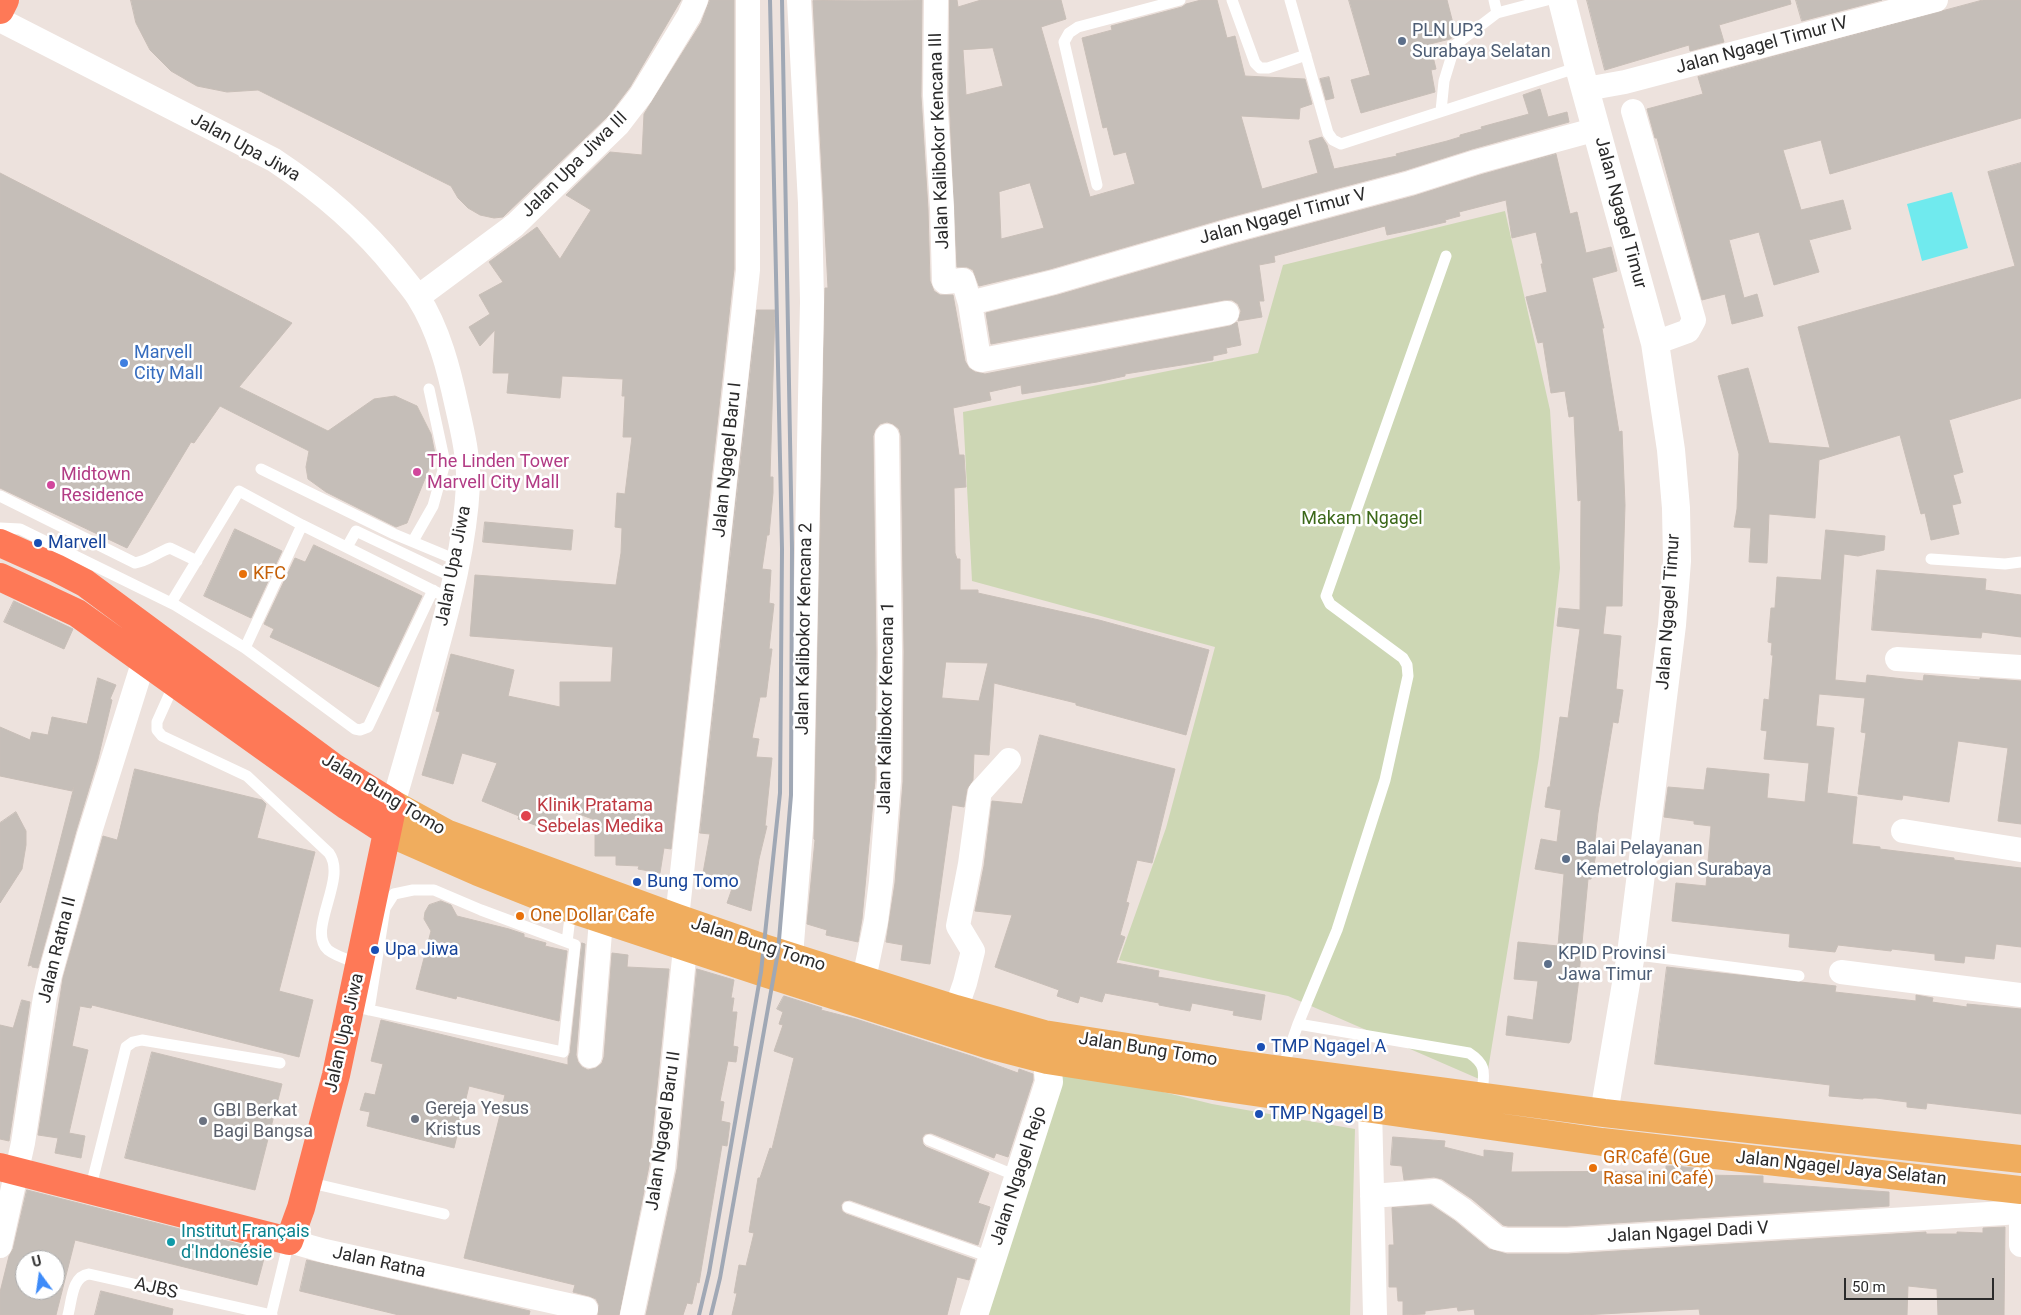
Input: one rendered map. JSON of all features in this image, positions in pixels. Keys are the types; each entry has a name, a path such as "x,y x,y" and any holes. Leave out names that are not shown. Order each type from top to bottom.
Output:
{"highway":[{"path":"0,10 5,0"},
{"name":"Jalan Bung Tomo","path":"0,543 56,568 84,583 335,768 393,804"},
{"name":"Jalan Bung Tomo","path":"0,577 77,613 386,832"},
{"name":"Jalan Upa Jiwa","path":"289,1241 301,1208 336,1075 360,1008 360,964 393,804"},
{"name":"Jalan Ratna","path":"9,1169 289,1241"}],"main road":[{"name":"Jalan Bung Tomo","path":"393,804 448,834 677,918 956,1009 1045,1047 1370,1108 1602,1142"},
{"name":"Jalan Bung Tomo","path":"386,832 478,872 601,920 989,1045 1144,1051 1604,1113"},
{"name":"Jalan Ngagel Jaya Selatan","path":"1604,1113 2021,1159"},
{"name":"Jalan Ngagel Jaya Selatan","path":"1602,1142 2021,1190"},
{"path":"1855,1171 1859,1142"}],"street":[{"name":"Jalan Upa Jiwa III","path":"418,298 515,225 618,125 641,95 689,16 696,0"},
{"name":"Jalan Ngagel Baru I","path":"677,918 748,270 748,0"},
{"name":"Jalan Kalibokor Kencana 2","path":"791,956 801,829 812,302 810,203 799,0"},
{"name":"Jalan Kalibokor Kencana III","path":"936,0 935,95 945,282 963,280 970,303"},
{"name":"Jalan Ngagel Timur","path":"1562,0 1655,343 1676,508 1677,562 1672,625 1631,954 1604,1113"},
{"name":"Jalan Ngagel Timur IV","path":"1583,78 1625,82 1885,7 1936,0"},
{"name":"Jalan Upa Jiwa","path":"0,20 274,160 331,201 358,226 381,250 418,298 437,336 450,376 465,443 468,487 449,582 393,804"},
{"path":"1633,111 1694,320 1688,331 1655,343"},
{"name":"Jalan Ngagel Timur V","path":"970,303 1054,282 1596,129"},
{"path":"970,303 977,357 982,360 1227,313"},
{"name":"Jalan Kalibokor Kencana 1","path":"864,980 876,921 890,781 887,436"},
{"path":"1897,659 2021,667"},
{"name":"Jalan Ratna II","path":"0,1246 9,1169 50,975 89,834 144,660"},
{"path":"956,1009 973,951 958,926 970,864 980,792 1009,760"},
{"path":"1903,831 2021,850"},
{"path":"590,1056 601,920"},
{"name":"Jalan Ngagel Baru II","path":"633,1314 663,1168 685,948"},
{"path":"1841,972 2021,995"},
{"name":"Jalan Ngagel Rejo","path":"974,1315 1049,1082 1045,1047"},
{"path":"1370,1108 1375,1315"},
{"name":"Jalan Ngagel Dadi V","path":"1372,1196 1435,1191 1463,1210 1495,1237 1507,1240 1567,1240 2021,1212"},
{"path":"2021,1199 2021,1245"},
{"name":"Jalan Ratna","path":"289,1241 325,1251 586,1309"}],"lane":[{"path":"1097,184 1064,42 1078,27 1180,0"},
{"path":"1232,0 1255,63 1260,68 1268,68 1306,55"},
{"path":"1290,0 1328,133 1333,140 1341,144 1441,111 1583,78"},
{"path":"1494,0 1497,13"},
{"path":"1441,111 1444,81 1455,45 1497,13 1547,0"},
{"path":"1282,1070 1298,1024 1337,930 1385,780 1408,676 1407,665 1402,658 1330,604 1326,596 1446,256"},
{"path":"413,541 433,506 445,463 429,389"},
{"path":"261,469 394,534 413,541 449,582"},
{"path":"171,603 240,490 347,548 449,582"},
{"path":"0,496 135,563 143,562 160,551 170,548 197,561"},
{"path":"245,648 302,525"},
{"path":"0,528 20,529 171,603 245,648 355,729 364,730 368,727 449,582"},
{"path":"347,548 356,532 449,582"},
{"path":"1931,559 2005,564 2021,562"},
{"path":"175,682 156,722 157,730 162,736 247,776 329,853 333,858 335,872 322,930 322,940 327,948 335,954 360,964"},
{"path":"413,890 434,890 481,910 575,945 562,1052 360,1008 385,908 394,894 413,890"},
{"path":"567,942 571,909"},
{"path":"1631,954 1799,976"},
{"path":"1298,1024 1469,1053 1480,1060 1483,1070 1482,1097"},
{"path":"90,1190 126,1047 129,1044 142,1040 280,1063"},
{"path":"929,1140 1019,1177"},
{"path":"308,1182 444,1214"},
{"path":"848,1207 993,1258"},
{"path":"271,1315 289,1241"},
{"name":"AJBS","path":"68,1315 77,1280 89,1274 271,1315"}],"green space":[{"name":"Makam Ngagel","path":"1505,211 1550,410 1560,568 1539,757 1486,1082 1288,996 1119,960 1166,828 1215,647 972,581 963,412 1258,353 1283,265"},
{"path":"1062,1067 1212,1104 1355,1129 1350,1315 982,1315"}],"water":[{"path":"1952,192 1968,248 1922,261 1907,204"}],"building":[{"path":"131,0 681,0 630,87 608,116 503,217 494,218 480,215 468,208 458,198 451,186 258,90 227,92 197,86 171,71 150,50 136,23"},
{"path":"710,0 734,0 734,269 671,849 664,848 660,873 638,869 639,866 616,865 616,856 595,856 595,820 560,807 552,831 518,819 519,816 482,801 497,763 462,753 453,784 422,775 440,712 436,711 451,654 514,670 508,696 560,707 560,682 611,682 613,647 470,636 475,575 616,585 621,553 622,528 615,527 617,493 625,494 632,437 623,437 625,396 622,396 623,379 562,376 560,398 507,393 509,373 493,373 495,330 480,346 469,327 490,314 479,295 503,282 489,262 537,227 560,259 591,210 566,195 610,152 642,155 644,114 701,23"},
{"path":"922,0 921,96 928,209 930,281 934,291 940,295 953,295 965,361 969,368 975,372 985,374 1230,326 1237,322 1241,345 1226,348 1227,353 1213,356 1213,360 1125,374 1125,376 1097,382 1022,394 1021,385 989,392 991,400 953,408 959,455 964,455 966,487 954,488 955,553 957,559 960,559 960,590 978,590 978,593 1099,620 1209,650 1186,735 1076,705 1076,703 994,683 989,755 974,754 973,780 967,789 964,807 952,805 930,964 901,960 903,945 886,942 895,883 903,782 904,652 901,436 899,429 887,422 880,424 873,436 876,652 875,780 862,919 858,942 826,935 827,930 807,924 815,840 825,288 828,288 813,1","holes":["946,662 988,663 979,701 942,698"]},
{"path":"950,0 957,0 958,7 981,0 1061,0 1066,19 1041,27 1090,197 1135,184 1126,152 1114,155 1107,127 1103,128 1082,38 1112,30 1111,26 1182,7 1186,4 1201,0 1217,0 1227,38 1235,36 1245,76 1305,79 1312,104 1300,108 1299,119 1241,116 1262,189 1318,173 1309,141 1322,137 1327,145 1334,169 1397,156 1396,154 1447,141 1482,129 1481,127 1529,114 1523,95 1540,89 1548,117 1567,112 1569,122 1472,149 1406,170 1226,218 1050,269 979,286 973,270 967,267 957,267 949,95","holes":["993,48 1003,86 966,95 963,50","1030,183 1044,228 1001,239 999,192"]},
{"name":"PLN UP3 Surabaya Selatan","path":"1349,0 1447,0 1456,35 1450,39 1430,44 1436,69 1431,70 1435,92 1361,113 1351,80 1370,75"},
{"path":"1587,0 1790,0 1791,4 1719,25 1724,42 1690,51 1689,45 1605,70"},
{"path":"1796,0 1882,0 1802,21"},
{"path":"1983,0 2021,0 2021,118 1830,174 1821,140 1783,150 1801,210 1843,200 1851,229 1809,240 1819,272 1774,285 1759,232 1729,240 1744,298 1757,294 1763,316 1732,324 1725,294 1702,300 1657,138 1655,138 1647,109 1703,94 1698,77"},
{"path":"1329,77 1334,98 1326,100 1320,79"},
{"path":"1556,154 1570,214 1577,212 1586,253 1611,247 1617,271 1592,278 1604,328 1602,328 1619,432 1622,431 1625,505 1622,606 1606,606 1603,634 1621,636 1616,689 1623,690 1618,723 1613,722 1598,813 1594,849 1597,849 1591,879 1588,879 1578,986 1571,1040 1569,1043 1506,1035 1508,1016 1533,1020 1538,981 1514,979 1518,942 1558,946 1564,874 1535,869 1541,839 1557,842 1561,810 1545,807 1548,787 1550,787 1560,717 1568,718 1580,629 1557,626 1559,608 1580,610 1581,500 1578,501 1574,416 1569,417 1565,391 1551,393 1543,342 1538,343 1526,297 1547,292 1536,232 1512,238 1506,200 1459,212 1460,216 1445,220 1446,222 1387,235 1385,226 1274,256 1275,262 1259,265 1264,301 1259,301 1262,317 1238,321 1241,311 1238,304 1232,300 1224,300 991,344 986,313 1058,295 1234,244 1414,196"},
{"path":"2021,163 2021,398 1949,420 1963,472 1953,475 1961,503 1952,505 1959,534 1931,540 1925,513 1921,514 1900,435 1819,460 1815,518 1769,514 1767,563 1749,562 1751,528 1734,527 1737,509 1739,454 1718,376 1748,368 1769,443 1830,448 1798,327 2015,266 1988,172"},
{"name":"Marvell City Mall","path":"0,173 292,323 239,387 328,431 374,399 395,396 417,406 431,434 435,454 407,523 396,527 326,492 308,479 306,467 309,451 220,406 194,443 191,442 127,548 0,488"},
{"path":"757,310 775,310 770,477 773,477 773,493 769,535 767,535 762,569 771,570 769,603 774,604 769,649 772,649 766,697 760,697 752,738 759,739 756,757 772,758 765,826 767,826 759,859 751,911 727,903 735,880 703,873 710,834 700,833"},
{"path":"485,522 573,530 571,550 483,542"},
{"name":"KFC","path":"235,529 282,551 251,618 204,596"},
{"path":"1826,530 1885,536 1884,550 1858,556 1844,554 1835,680 1866,683 1867,675 1923,681 1924,675 1980,680 1980,678 2021,681 2021,824 1998,821 2008,748 1958,741 1949,802 1903,795 1902,800 1858,794 1866,733 1861,732 1865,698 1819,694 1816,726 1834,728 1827,793 1857,797 1852,844 2021,868 2021,947 1996,944 1994,959 1965,956 1964,963 1935,960 1935,954 1892,949 1891,951 1838,945 1835,952 1789,947 1790,934 1672,921 1676,883 1706,886 1711,826 1694,824 1694,821 1664,817 1668,787 1704,790 1707,768 1769,774 1767,798 1805,802 1809,763 1764,759 1767,731 1761,730 1764,699 1769,700 1773,655 1771,655 1772,643 1768,642 1771,608 1775,608 1777,577 1821,580"},
{"path":"314,545 422,596 379,687 270,637 274,629 264,624 295,558 305,562"},
{"path":"1877,570 1986,579 1985,590 2021,595 2021,637 1982,632 1981,638 1872,630"},
{"path":"14,601 73,629 64,649 4,622"},
{"path":"98,678 116,685 110,699 112,700 98,759 38,968 32,967 32,965 28,966 74,787 72,791 0,776 0,727 30,740 32,732 48,735 52,717 87,724"},
{"path":"1040,735 1175,769 1152,863 1137,860 1126,902 1129,903 1120,935 1125,937 1116,963 1159,971 1158,977 1265,995 1261,1020 1233,1015 1234,1011 1192,1003 1190,1011 1105,993 1102,1002 1080,996 1078,1003 1057,996 1059,990 995,967 1012,915 975,911 984,866 992,801 1022,804"},
{"path":"135,769 262,800 266,804 257,838 315,852 279,991 313,1000 299,1057 92,1005 91,1008 80,1006 72,1046 88,1050 69,1133 85,1136 81,1158 55,1153 58,1138 38,1135 63,978 103,836 117,840"},
{"path":"16,812 26,831 22,869 0,903 0,823"},
{"path":"441,901 451,905 457,916 509,929 524,934 524,937 546,943 545,946 567,951 559,1021 457,996 456,999 416,989 431,931 424,919 425,912 429,905"},
{"path":"582,943 585,944 576,1055 582,1067 588,1070 596,1068 602,1063 604,1057 612,953 628,955 627,967 669,969 649,1166 619,1315 598,1315 599,1305 596,1299 573,1292 575,1285 464,1258 505,1095 469,1086 454,1148 367,1126 370,1112 360,1110 365,1093 375,1095 383,1064 371,1061 381,1020 568,1065"},
{"path":"1667,967 1836,986 1835,992 1916,1001 1916,995 1933,998 1932,1002 1967,1007 1967,1004 2021,1009 2021,1114 1927,1103 1926,1109 1907,1107 1907,1102 1876,1098 1863,1099 1829,1096 1830,1085 1655,1064"},
{"path":"697,969 734,980 731,998 734,998 732,1012 737,1012 733,1046 738,1047 736,1062 728,1061 720,1101 724,1102 721,1121 730,1123 727,1146 722,1145 699,1283 697,1282 692,1304 687,1303 683,1315 646,1315 677,1169"},
{"path":"784,996 822,1008 821,1010 856,1019 1018,1073 1019,1069 1033,1074 1033,1080 1008,1157 996,1153 994,1158 931,1133 925,1134 922,1138 923,1144 926,1147 989,1173 978,1203 990,1207 978,1245 850,1200 844,1201 841,1205 842,1211 846,1214 975,1260 969,1280 957,1277 947,1315 732,1315 737,1293 734,1293 739,1265 746,1266 754,1233 749,1232 758,1178 760,1178 770,1148 772,1149 794,1058 774,1051 783,1025 779,1024 783,1012 777,1009"},
{"path":"22,1000 30,1002 9,1141 0,1139 0,1025 13,1028"},
{"name":"GBI Berkat Bagi Bangsa","path":"152,1052 282,1084 255,1190 125,1158"},
{"path":"1393,1137 1445,1141 1444,1147 1484,1157 1484,1150 1513,1153 1511,1172 1666,1171 1666,1166 1676,1166 1702,1169 1702,1175 1763,1176 1763,1183 1889,1192 1889,1206 1567,1226 1508,1226 1503,1225 1472,1199 1442,1179 1434,1177 1404,1180 1402,1166 1391,1165"},
{"path":"27,1190 266,1251 257,1285 75,1240 65,1279 65,1250 15,1250 15,1300 60,1300 56,1315 0,1315 0,1292 9,1256 13,1249"},
{"path":"1431,1205 1455,1221 1489,1249 1507,1254 1568,1254 1926,1232 1926,1234 1983,1233 1983,1228 2005,1227 2004,1315 1938,1315 1937,1289 1908,1286 1907,1315 1700,1315 1699,1309 1582,1315 1475,1315 1474,1309 1458,1311 1457,1307 1425,1311 1425,1314 1403,1315 1403,1301 1398,1301 1397,1287 1389,1287 1389,1245 1394,1245 1392,1208"},
{"path":"307,1260 530,1311 529,1315 399,1315 300,1291"},
{"path":"101,1291 173,1309 172,1315 95,1315"}],"railway":[{"path":"699,1315 709,1273 761,972 780,793 782,549 770,0"},
{"path":"711,1315 720,1278 778,952 791,795 792,548 782,0"}],"place":[{"name":"PLN UP3 Surabaya Selatan","path":"1402,41"},
{"name":"Marvell City Mall","path":"124,363"},
{"name":"The Linden Tower Marvell City Mall","path":"417,472"},
{"name":"Midtown Residence","path":"51,485"},
{"name":"Marvell","path":"38,543"},
{"name":"KFC","path":"243,574"},
{"name":"Klinik Pratama Sebelas Medika","path":"526,816"},
{"name":"Balai Pelayanan Kemetrologian Surabaya","path":"1566,859"},
{"name":"Bung Tomo","path":"637,882"},
{"name":"One Dollar Cafe","path":"520,916"},
{"name":"Upa Jiwa","path":"375,950"},
{"name":"KPID Provinsi Jawa Timur","path":"1548,964"},
{"name":"TMP Ngagel A","path":"1261,1047"},
{"name":"TMP Ngagel B","path":"1259,1114"},
{"name":"Gereja Yesus Kristus","path":"415,1119"},
{"name":"GBI Berkat Bagi Bangsa","path":"203,1121"},
{"name":"GR Café (Gue Rasa ini Café)","path":"1593,1168"},
{"name":"Institut Français d'Indonésie","path":"171,1242"}]}
